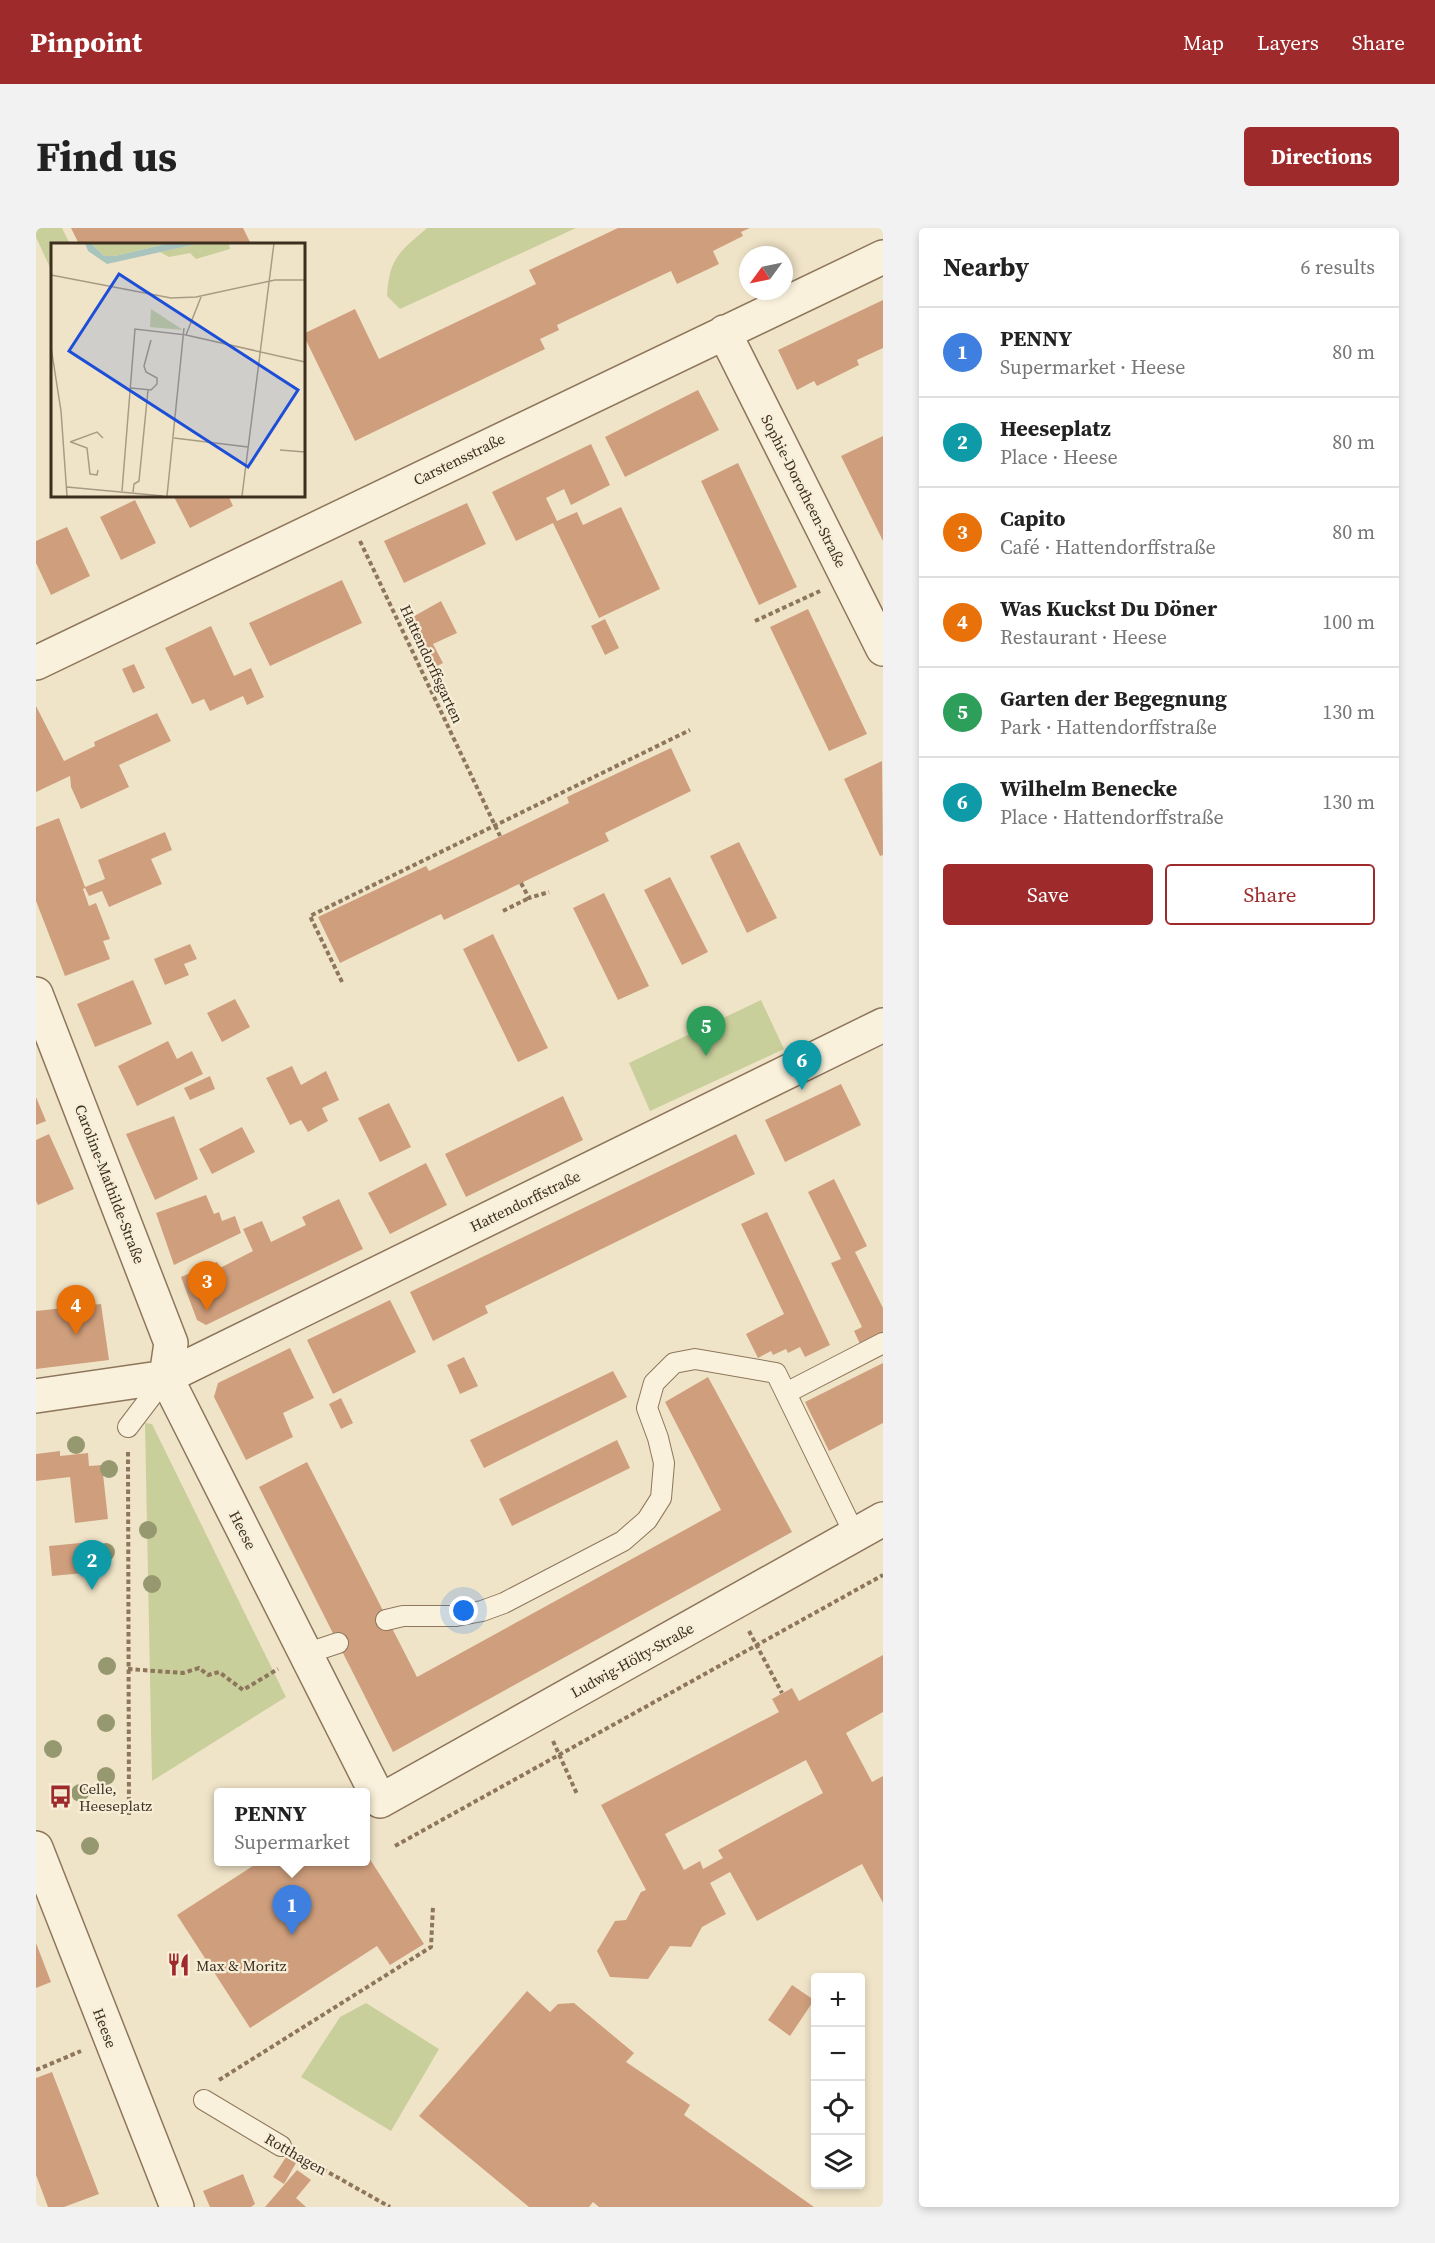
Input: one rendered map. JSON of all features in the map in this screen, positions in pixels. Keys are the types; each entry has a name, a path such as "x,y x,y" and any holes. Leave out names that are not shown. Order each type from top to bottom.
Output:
{"street":[{"name":"Carstensstraße","path":"36,663 883,257"},
{"name":"Sophie-Dorotheen-Straße","path":"724,332 883,649"},
{"name":"Caroline-Mathilde-Straße","path":"36,994 171,1343 166,1377"},
{"name":"Hattendorffstraße","path":"166,1377 883,1025"},
{"path":"36,1396 166,1377"},
{"name":"Heese","path":"166,1377 380,1801"},
{"name":"Ludwig-Hölty-Straße","path":"380,1801 869,1527"},
{"name":"Heese","path":"36,1848 177,2207"}],"lane":[{"path":"786,1393 883,1343"},
{"path":"386,1620 403,1616 456,1616 504,1604 623,1541 647,1520 661,1498 664,1463 647,1408 654,1383 674,1363 695,1359 776,1373 869,1527"},
{"path":"128,1427 166,1377"},
{"path":"305,1654 338,1643"},
{"name":"Rotthagen","path":"204,2100 281,2146"}],"path":[{"name":"Hattendorffsgarten","path":"347,513 500,836"},
{"path":"755,621 848,578"},
{"path":"342,981 310,916 690,730"},
{"path":"521,883 529,898"},
{"path":"503,911 529,898 549,892"},
{"path":"128,1427 129,1815"},
{"path":"395,1846 883,1575"},
{"path":"734,1603 782,1693"},
{"path":"129,1669 183,1673 199,1668 208,1675 219,1672 243,1690 305,1654"},
{"path":"550,1736 577,1794"},
{"path":"204,2100 216,2082 431,1947 433,1906"},
{"path":"36,2070 110,2040"},
{"name":"Rotthagen","path":"281,2146 390,2207"}],"green space":[{"path":"36,228 62,228 70,243 51,243 51,270 36,237"},
{"path":"427,228 576,228 400,309 387,296 390,272 403,250"},
{"path":"761,1000 784,1049 650,1111 629,1063"},
{"path":"145,1423 152,1424 286,1697 152,1781"},
{"path":"366,2003 439,2049 391,2131 301,2077 340,2017"}],"building":[{"path":"71,228 243,228 250,243 78,243"},
{"path":"618,228 750,228 741,232 743,236 713,251 719,264 677,284 671,271 557,325 559,330 540,339 545,349 355,441 304,334 355,309 379,359 536,284 529,270"},
{"path":"883,300 883,348 857,360 859,365 817,386 814,381 797,390 778,350"},
{"path":"698,390 719,430 625,477 605,437"},
{"path":"883,436 883,541 841,456"},
{"path":"591,444 610,485 571,505 564,489 546,498 557,521 577,512 583,525 621,507 660,589 599,618 553,523 516,541 492,492"},
{"path":"738,463 797,587 759,605 701,481"},
{"path":"174,496 228,496 233,506 190,528"},
{"path":"135,500 156,543 121,560 100,517"},
{"path":"467,503 486,544 404,583 384,541"},
{"path":"67,527 90,576 51,595 36,563 36,541"},
{"path":"342,580 362,623 270,666 249,623"},
{"path":"441,601 457,633 433,644 443,663 433,668 409,619"},
{"path":"808,609 867,734 829,751 770,627"},
{"path":"605,619 619,648 605,655 591,626"},
{"path":"211,626 234,676 251,668 264,697 247,705 243,696 210,711 204,699 192,704 165,648"},
{"path":"134,664 145,688 133,693 122,669"},
{"path":"36,706 64,761 95,746 94,742 157,713 171,741 119,765 129,787 81,809 71,787 70,776 36,792"},
{"path":"671,748 691,791 605,833 609,841 444,920 441,914 340,963 318,917 426,866 429,871 569,803 567,797"},
{"path":"882,761 883,855 880,856 844,779"},
{"path":"59,818 85,887 105,879 98,860 165,832 172,850 151,859 162,884 109,907 102,891 89,896 85,888 83,889 89,906 96,903 110,939 103,941 110,959 65,976 36,901 36,827"},
{"path":"739,842 777,918 747,933 710,856"},
{"path":"670,877 708,952 682,965 644,890"},
{"path":"604,893 649,986 618,1000 573,908"},
{"path":"493,934 548,1048 518,1062 463,949"},
{"path":"190,944 197,959 184,964 189,975 165,985 154,959"},
{"path":"133,980 152,1024 95,1047 77,1004"},
{"path":"235,999 250,1027 222,1042 207,1013"},
{"path":"168,1041 177,1059 192,1051 203,1074 137,1106 118,1066"},
{"path":"292,1066 301,1085 326,1071 339,1100 322,1108 328,1121 308,1132 301,1120 290,1125 266,1078"},
{"path":"210,1076 215,1089 190,1100 184,1088"},
{"path":"841,1084 861,1125 785,1162 765,1120"},
{"path":"563,1096 583,1140 466,1197 445,1154"},
{"path":"36,1097 46,1121 36,1125"},
{"path":"389,1103 411,1147 380,1162 358,1118"},
{"path":"174,1116 198,1179 155,1200 126,1134"},
{"path":"242,1127 255,1152 212,1174 199,1149"},
{"path":"49,1134 74,1189 38,1205 36,1201 36,1140"},
{"path":"736,1134 755,1174 485,1306 488,1313 433,1341 410,1292"},
{"path":"426,1163 447,1205 390,1234 368,1193"},
{"path":"834,1179 867,1246 855,1252 883,1308 883,1335 861,1346 854,1331 862,1327 831,1263 841,1259 808,1192"},
{"path":"206,1195 214,1214 219,1212 222,1221 235,1216 241,1233 174,1265 156,1213"},
{"path":"339,1199 363,1249 206,1325 197,1320 181,1277 217,1262 220,1268 253,1251 243,1229 262,1221 271,1242 306,1225 302,1217"},
{"path":"767,1212 830,1345 805,1357 800,1347 788,1353 786,1349 773,1355 771,1351 758,1358 746,1334 784,1314 741,1224"},
{"path":"390,1300 416,1352 333,1394 307,1340"},
{"path":"101,1304 109,1360 36,1369 36,1311"},
{"path":"290,1348 314,1398 283,1413 293,1437 246,1460 214,1397 218,1383"},
{"path":"464,1357 478,1386 460,1394 447,1365"},
{"path":"883,1363 883,1423 829,1451 805,1402"},
{"path":"613,1371 627,1397 484,1468 470,1440"},
{"path":"708,1377 792,1532 393,1752 259,1487 307,1462 417,1677 721,1510 665,1402"},
{"path":"341,1398 353,1423 341,1429 329,1404"},
{"path":"617,1440 630,1468 512,1526 499,1499"},
{"path":"60,1451 60,1456 88,1453 89,1466 102,1465 108,1519 75,1523 70,1477 36,1481 36,1454"},
{"path":"91,1542 94,1572 52,1576 49,1546"},
{"path":"883,1655 883,1712 846,1733 872,1782 883,1776 883,1903 862,1864 757,1921 730,1872 710,1883 726,1914 702,1927 691,1947 670,1946 648,1979 610,1977 597,1951 615,1921 626,1920 641,1892 646,1890 601,1805 779,1712 772,1699 792,1688 799,1701","holes":["806,1760 823,1793 718,1850 723,1858 703,1869 700,1861 684,1870 665,1834"]},
{"path":"370,1859 424,1944 390,1965 377,1946 250,2028 177,1915 253,1866 370,1866"},
{"path":"36,1943 51,1982 36,1988"},
{"path":"792,1985 811,1998 811,2004 790,2036 768,2020"},
{"path":"527,1991 550,2012 558,2004 574,2003 634,2053 626,2062 690,2105 684,2115 814,2207 599,2207 593,2202 589,2207 529,2207 419,2116"},
{"path":"52,2072 99,2194 64,2207 48,2207 36,2175 36,2078"},
{"path":"286,2157 296,2163 284,2184 273,2177"},
{"path":"297,2170 311,2180 296,2198 306,2207 265,2207"},
{"path":"243,2174 255,2204 251,2207 210,2207 203,2191"}],"place":[{"name":"Garten der Begegnung","path":"706,1056"},
{"name":"Wilhelm Benecke","path":"802,1090"},
{"name":"Capito","path":"207,1311"},
{"name":"Was Kuckst Du Döner","path":"76,1335"},
{"name":"Heeseplatz","path":"92,1590"},
{"name":"Celle, Heeseplatz","path":"61,1797"},
{"name":"PENNY","path":"292,1935"},
{"name":"Max & Moritz","path":"178,1965"}]}
